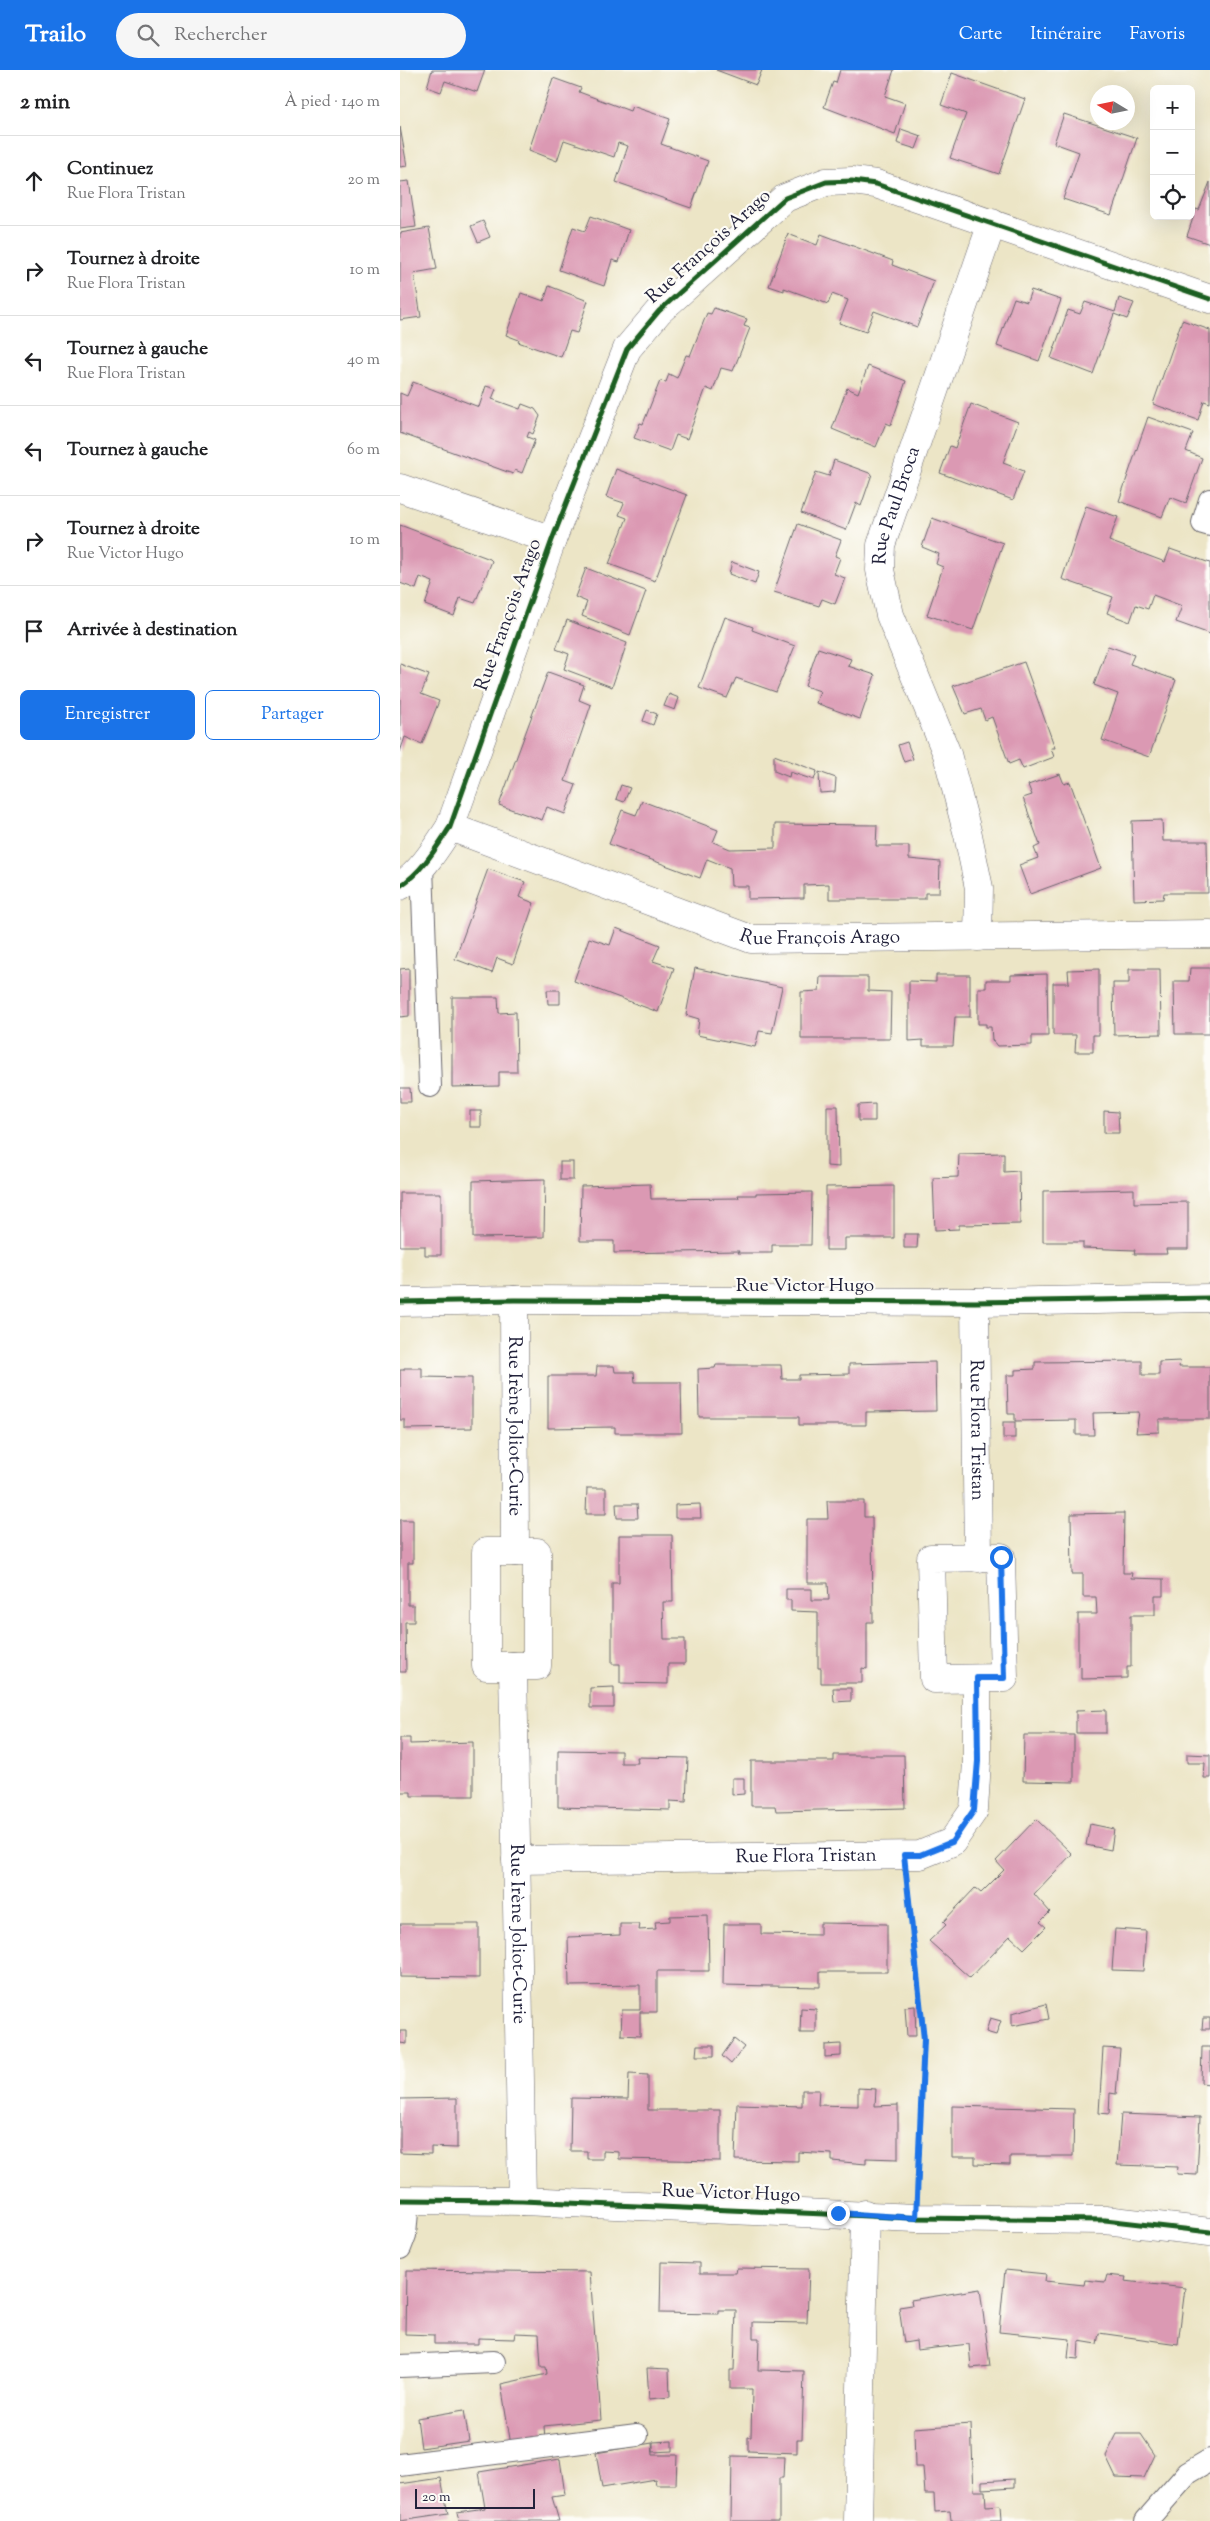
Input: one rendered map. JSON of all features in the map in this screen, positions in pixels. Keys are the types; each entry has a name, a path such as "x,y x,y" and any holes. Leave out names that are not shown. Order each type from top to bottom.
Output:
{"street":[{"name":"Rue François Arago","path":"400,886 422,867 450,827 552,540 627,349 659,311 785,198 826,182 852,181 876,184 1210,299"},
{"name":"Rue Paul Broca","path":"978,937 978,888 947,754 890,615 880,570 882,545 992,223"},
{"path":"400,488 552,540"},
{"name":"Rue François Arago","path":"450,827 751,939 1210,934"},
{"name":"Rue Victor Hugo","path":"400,1302 514,1300 975,1302 1210,1298"},
{"name":"Rue Irène Joliot-Curie","path":"514,1300 515,1552"},
{"name":"Rue Flora Tristan","path":"975,1302 978,1558"},
{"path":"486,1552 537,1552 537,1666 513,1666 486,1666 486,1552"},
{"path":"1001,1557 1004,1678 977,1678 934,1679 931,1558 1001,1557"},
{"name":"Rue Irène Joliot-Curie","path":"513,1666 522,2201"},
{"name":"Rue Flora Tristan","path":"516,1860 920,1855 952,1842 974,1810 978,1761 977,1678"},
{"name":"Rue Victor Hugo","path":"404,2200 522,2201 865,2214 916,2218 1105,2220 1210,2232"},
{"path":"858,2521 865,2214"}],"lane":[{"path":"1210,500 1202,523 1210,525"},
{"path":"422,867 430,1086"},
{"path":"400,2248 405,2235 404,2200"},
{"path":"400,2366 494,2362"},
{"path":"400,2465 637,2435"},
{"path":"1146,2521 1188,2474 1210,2460"}],"path":[{"path":"904,1855 924,2039 916,2218"}],"building":[{"path":"432,70 485,70 477,92 445,81 441,92 427,87"},
{"path":"716,70 762,70 756,85"},
{"path":"840,70 894,70 885,96 905,103 895,134 824,107 833,82 836,83"},
{"path":"952,73 1025,99 999,174 950,158 966,114 941,105"},
{"path":"553,78 581,88 579,92 630,111 632,106 670,119 661,144 708,161 691,208 616,182 628,146 618,143 614,157 564,140 557,161 529,150"},
{"path":"1064,114 1090,123 1090,130 1113,130 1137,138 1111,215 1063,199 1079,152 1054,143"},
{"path":"400,127 407,166 400,167"},
{"path":"901,129 921,136 916,149 897,143"},
{"path":"409,181 416,227 400,229 400,182"},
{"path":"1210,182 1210,244 1187,236 1192,220 1195,220 1196,209 1199,210"},
{"path":"591,216 629,230 619,262 612,260 604,286 559,270 573,227 585,231"},
{"path":"483,221 490,237 478,242 471,226"},
{"path":"429,228 437,269 414,273 421,317 400,320 400,233"},
{"path":"788,234 817,245 821,234 893,261 892,265 934,281 917,327 874,311 866,332 839,323 848,300 832,294 828,304 784,288 784,291 769,286"},
{"path":"549,286 588,301 577,333 570,331 561,357 518,342 519,340 506,335 521,293 544,301"},
{"path":"1031,290 1061,300 1039,361 997,346 1014,298 1027,302"},
{"path":"1119,298 1134,303 1127,319 1114,314 1093,374 1051,358 1068,310 1080,314 1085,302 1115,312"},
{"path":"714,308 747,319 744,326 750,328 733,371 721,368 713,391 706,388 687,439 676,435 670,451 634,438 640,423 643,424 660,381 666,382 669,374 677,378 686,355 690,356 707,313 711,314"},
{"path":"1182,320 1210,330 1210,403 1204,401 1198,420 1153,404"},
{"path":"868,366 906,381 891,425 886,423 876,447 832,429 847,388 858,393"},
{"path":"413,382 479,407 486,386 496,389 492,399 520,409 522,404 535,409 540,416 533,434 529,432 527,437 535,440 522,473 515,470 513,474 400,433 400,393 407,396"},
{"path":"971,404 1018,422 1003,463 1024,471 1013,500 940,473 950,446 955,448"},
{"path":"1148,417 1193,433 1186,451 1202,458 1186,503 1170,497 1162,517 1119,501"},
{"path":"834,460 872,474 861,506 856,503 846,530 801,513 816,472 829,476"},
{"path":"616,469 687,495 655,581 609,564 627,518 619,515 624,503 606,497"},
{"path":"1086,506 1118,517 1109,541 1165,562 1170,549 1210,563 1210,634 1176,622 1182,606 1153,595 1148,609 1136,605 1130,622 1107,613 1113,597 1062,579"},
{"path":"932,518 1003,543 973,630 927,615 943,567 936,564 939,554 922,547"},
{"path":"798,524 841,540 835,556 840,558 834,574 845,578 835,604 822,599 819,606 774,592"},
{"path":"400,525 492,561 475,603 460,598 454,616 425,605 433,582 420,577 416,589 400,583"},
{"path":"732,562 759,572 755,584 729,574"},
{"path":"586,568 646,591 630,635 582,616 587,602 575,597"},
{"path":"725,617 753,627 752,630 795,646 776,692 736,678 727,698 699,688"},
{"path":"567,620 627,643 612,687 564,669 569,654 556,649"},
{"path":"1108,646 1134,655 1130,664 1176,680 1149,757 1102,740 1118,694 1094,685"},
{"path":"818,648 851,659 848,666 875,675 860,719 816,703 820,691 805,686"},
{"path":"1024,662 1055,748 1051,748 1054,757 1023,769 1019,760 1009,764 992,717 985,720 981,709 965,714 953,686"},
{"path":"400,664 429,675 421,694 439,701 422,744 405,737 400,752"},
{"path":"548,672 584,685 579,700 591,705 565,781 576,785 565,814 547,807 542,820 499,805"},
{"path":"669,694 679,698 675,710 664,706"},
{"path":"647,710 657,714 653,725 643,721"},
{"path":"907,742 913,759 904,762 898,745"},
{"path":"774,755 817,771 814,780 790,772 789,777 774,771"},
{"path":"819,772 836,778 835,792 820,793"},
{"path":"1060,774 1064,784 1070,782 1101,868 1030,894 1019,865 1038,858 1034,848 1040,845 1023,798 1032,795 1028,785"},
{"path":"621,785 630,788 624,802 616,799"},
{"path":"642,801 718,830 713,842 730,849 775,848 775,824 877,825 876,846 909,846 909,859 940,862 939,893 925,893 925,899 829,899 829,884 804,885 804,898 748,899 748,886 731,886 730,868 707,859 700,878 609,844 622,810 636,815"},
{"path":"1162,820 1163,841 1207,841 1208,893 1164,893 1163,899 1134,900 1132,821"},
{"path":"488,869 525,882 519,897 534,903 513,964 497,958 492,973 455,959"},
{"path":"616,928 660,945 653,961 674,968 658,1012 574,981 589,938 610,945"},
{"path":"409,968 409,1016 400,1017 400,969"},
{"path":"695,968 782,987 772,1033 759,1031 755,1047 697,1035 699,1019 686,1015"},
{"path":"1190,968 1210,968 1210,1034 1175,1034 1174,981 1189,981"},
{"path":"1099,969 1099,1035 1093,1035 1093,1052 1075,1052 1076,1035 1053,1035 1053,983 1069,983 1068,970"},
{"path":"1129,969 1160,969 1161,1034 1114,1035 1113,983 1129,983"},
{"path":"1047,974 1048,1036 1032,1036 1032,1045 997,1046 992,1040 991,1027 986,1027 986,1024 978,1024 978,988 986,988 986,980 1011,980 1011,975"},
{"path":"936,975 970,975 970,1017 955,1017 953,1046 923,1046 923,1040 909,1041 909,981 936,982"},
{"path":"820,977 868,977 868,991 891,992 890,1039 801,1039 801,992 819,991"},
{"path":"547,990 560,990 560,1004 548,1004"},
{"path":"452,997 498,997 499,1013 516,1012 517,1072 499,1072 499,1086 452,1087"},
{"path":"400,1088 410,1088 411,1102 400,1102"},
{"path":"875,1104 875,1121 858,1121 858,1105"},
{"path":"827,1106 838,1106 839,1167 827,1166"},
{"path":"470,1111 481,1111 481,1127 470,1127"},
{"path":"1104,1111 1118,1112 1119,1133 1104,1133"},
{"path":"1004,1153 1004,1172 1019,1171 1020,1224 959,1225 959,1229 935,1230 933,1178 958,1177 959,1154"},
{"path":"560,1162 573,1162 573,1180 560,1180"},
{"path":"545,1179 544,1237 473,1238 473,1181"},
{"path":"650,1184 651,1199 739,1198 738,1195 756,1195 756,1193 812,1192 811,1245 772,1245 772,1253 738,1253 739,1251 614,1253 614,1241 580,1241 581,1186"},
{"path":"894,1186 894,1238 845,1238 845,1250 826,1250 826,1187"},
{"path":"1134,1189 1134,1203 1188,1202 1188,1249 1166,1249 1167,1254 1134,1254 1135,1250 1083,1248 1083,1242 1043,1242 1043,1191"},
{"path":"400,1193 441,1193 441,1255 425,1255 425,1246 400,1246"},
{"path":"904,1234 918,1234 917,1248 904,1248"},
{"path":"1142,1361 1142,1375 1159,1375 1159,1362 1180,1361 1179,1367 1210,1367 1210,1419 1159,1419 1159,1432 1136,1433 1139,1412 1093,1413 1094,1435 1076,1435 1076,1420 1015,1421 1015,1414 1008,1414 1007,1375 1015,1375 1015,1370 1035,1369 1035,1362"},
{"path":"935,1362 936,1411 866,1412 866,1425 799,1425 799,1417 699,1417 698,1369 715,1368 716,1365 781,1365 782,1379 799,1379 799,1375 849,1374 849,1364"},
{"path":"597,1366 614,1366 615,1372 634,1372 635,1382 681,1382 682,1433 615,1433 615,1427 548,1428 548,1376 596,1376"},
{"path":"404,1368 422,1368 422,1377 472,1378 472,1428 405,1429 405,1420 400,1420 400,1370 404,1370"},
{"path":"1003,1422 1015,1422 1015,1438 1003,1438"},
{"path":"587,1488 606,1488 606,1514 586,1514"},
{"path":"827,1501 864,1501 864,1517 872,1517 873,1622 867,1622 867,1669 862,1668 862,1683 821,1683 821,1668 818,1668 818,1612 791,1611 791,1600 786,1600 786,1589 812,1589 812,1600 829,1600 828,1583 807,1583 807,1519 828,1519"},
{"path":"616,1504 637,1504 638,1518 617,1518"},
{"path":"700,1504 701,1518 675,1518 675,1505"},
{"path":"1124,1513 1123,1573 1132,1573 1131,1578 1163,1579 1163,1596 1155,1596 1155,1615 1131,1615 1131,1667 1127,1667 1127,1678 1081,1679 1081,1667 1078,1666 1078,1614 1097,1614 1096,1597 1083,1597 1083,1574 1072,1574 1071,1514"},
{"path":"400,1520 413,1520 413,1563 408,1563 408,1605 414,1605 414,1622 405,1622 406,1672 400,1672"},
{"path":"619,1535 672,1535 673,1602 663,1602 664,1639 685,1639 685,1664 668,1664 668,1684 620,1683 620,1664 612,1664 612,1583 619,1583"},
{"path":"614,1687 614,1708 590,1708 590,1688"},
{"path":"833,1688 851,1688 851,1701 834,1702"},
{"path":"1106,1710 1106,1733 1076,1733 1076,1711"},
{"path":"1024,1735 1074,1735 1074,1782 1023,1781"},
{"path":"400,1738 410,1738 410,1744 473,1742 473,1796 411,1796 411,1792 400,1792"},
{"path":"558,1750 621,1751 621,1763 638,1763 637,1757 688,1758 686,1802 670,1801 670,1810 558,1807"},
{"path":"1187,1754 1210,1755 1210,1778 1204,1778 1205,1763 1187,1763"},
{"path":"834,1755 904,1755 905,1808 776,1811 775,1806 751,1806 751,1761 834,1761"},
{"path":"732,1778 744,1778 744,1794 732,1795"},
{"path":"1036,1819 1072,1854 1034,1894 1050,1912 1040,1922 1046,1927 1024,1949 1010,1936 970,1978 929,1941 946,1925 943,1922 975,1888 981,1893 1004,1870 996,1861"},
{"path":"1090,1824 1114,1829 1111,1850 1086,1845"},
{"path":"708,1915 709,1971 657,1971 657,2012 640,2012 640,2036 621,2035 622,2010 640,2010 640,1985 569,1986 568,1937 620,1935 620,1924 640,1924 639,1930 656,1929 655,1922 670,1921 670,1916"},
{"path":"820,1923 887,1924 887,1972 820,1972 820,1987 723,1985 724,1924 761,1924 761,1934 820,1935"},
{"path":"400,1924 479,1924 479,1978 400,1977"},
{"path":"1115,1929 1146,1931 1143,1971 1112,1970"},
{"path":"1046,2004 1049,2019 1012,2026 1012,2013"},
{"path":"915,2006 916,2036 907,2036 905,2007"},
{"path":"801,2008 816,2009 816,2033 800,2033"},
{"path":"990,2018 1001,2021 996,2035 986,2032"},
{"path":"1203,2018 1210,2018 1210,2029 1202,2029"},
{"path":"400,2031 407,2031 407,2044 400,2043"},
{"path":"734,2039 744,2047 731,2064 722,2056"},
{"path":"841,2044 841,2056 825,2057 825,2045"},
{"path":"697,2045 714,2045 714,2056 696,2056"},
{"path":"1202,2047 1210,2047 1210,2084 1201,2083"},
{"path":"1103,2048 1120,2049 1116,2094 1110,2093 1109,2114 1099,2113"},
{"path":"629,2074 648,2075 648,2110 720,2110 720,2161 619,2159 619,2152 603,2151 603,2159 587,2159 587,2151 570,2151 571,2098 628,2099"},
{"path":"858,2088 876,2089 875,2106 898,2105 898,2159 866,2158 866,2164 832,2161 832,2154 798,2152 798,2161 735,2160 737,2104 802,2106 802,2090 819,2090 818,2105 858,2106"},
{"path":"457,2098 457,2148 431,2147 431,2154 400,2153 400,2099"},
{"path":"952,2106 1074,2109 1073,2156 1010,2156 1010,2165 975,2164 975,2157 952,2157"},
{"path":"1121,2114 1200,2117 1197,2175 1177,2174 1178,2167 1117,2165"},
{"path":"661,2262 700,2263 700,2273 736,2273 737,2268 809,2269 807,2323 753,2322 753,2338 759,2338 758,2370 804,2371 802,2439 797,2439 797,2453 748,2451 748,2437 751,2437 752,2389 730,2389 730,2370 734,2370 736,2310 719,2310 719,2314 660,2313"},
{"path":"406,2270 590,2272 601,2420 544,2426 545,2441 511,2445 501,2384 547,2374 546,2367 541,2367 539,2334 515,2333 514,2339 478,2338 478,2344 434,2344 434,2335 405,2334"},
{"path":"1005,2270 1046,2274 1045,2281 1084,2285 1085,2280 1105,2282 1107,2275 1126,2277 1125,2281 1185,2288 1178,2344 1099,2333 1097,2344 1079,2341 1078,2359 1068,2358 1070,2339 999,2332"},
{"path":"980,2289 990,2366 971,2368 969,2344 917,2350 916,2341 904,2343 899,2307 912,2305 911,2300"},
{"path":"647,2368 669,2369 670,2397 649,2399"},
{"path":"464,2410 469,2441 421,2448 417,2418"},
{"path":"971,2424 974,2491 985,2491 986,2506 1000,2505 1001,2521 951,2521 950,2511 935,2512 934,2494 925,2494 923,2467 915,2467 914,2428"},
{"path":"1117,2434 1141,2434 1155,2455 1144,2478 1116,2477 1106,2456"},
{"path":"672,2441 672,2451 653,2452 653,2442"},
{"path":"652,2443 653,2455 677,2455 676,2485 656,2485 655,2479 602,2488 596,2453"},
{"path":"732,2456 784,2457 783,2478 779,2478 779,2521 731,2521"},
{"path":"560,2459 565,2495 552,2497 559,2521 459,2521 457,2512 485,2508 479,2472"},
{"path":"441,2478 448,2514 400,2521 400,2484"},
{"path":"1015,2479 1015,2487 982,2489 982,2481"}],"cycle path":[{"path":"400,886 422,867 450,827 552,540 627,349 659,311 785,198 826,182 852,181 876,184 1210,299"},
{"path":"400,1302 514,1300 975,1302 1210,1298"},
{"path":"400,2200 522,2201 916,2218 1105,2220 1210,2232"}],"route":[{"path":"838,2213 916,2218 924,2039 904,1855 920,1855 952,1842 974,1810 978,1761 977,1678 1004,1678 1001,1557"}]}
